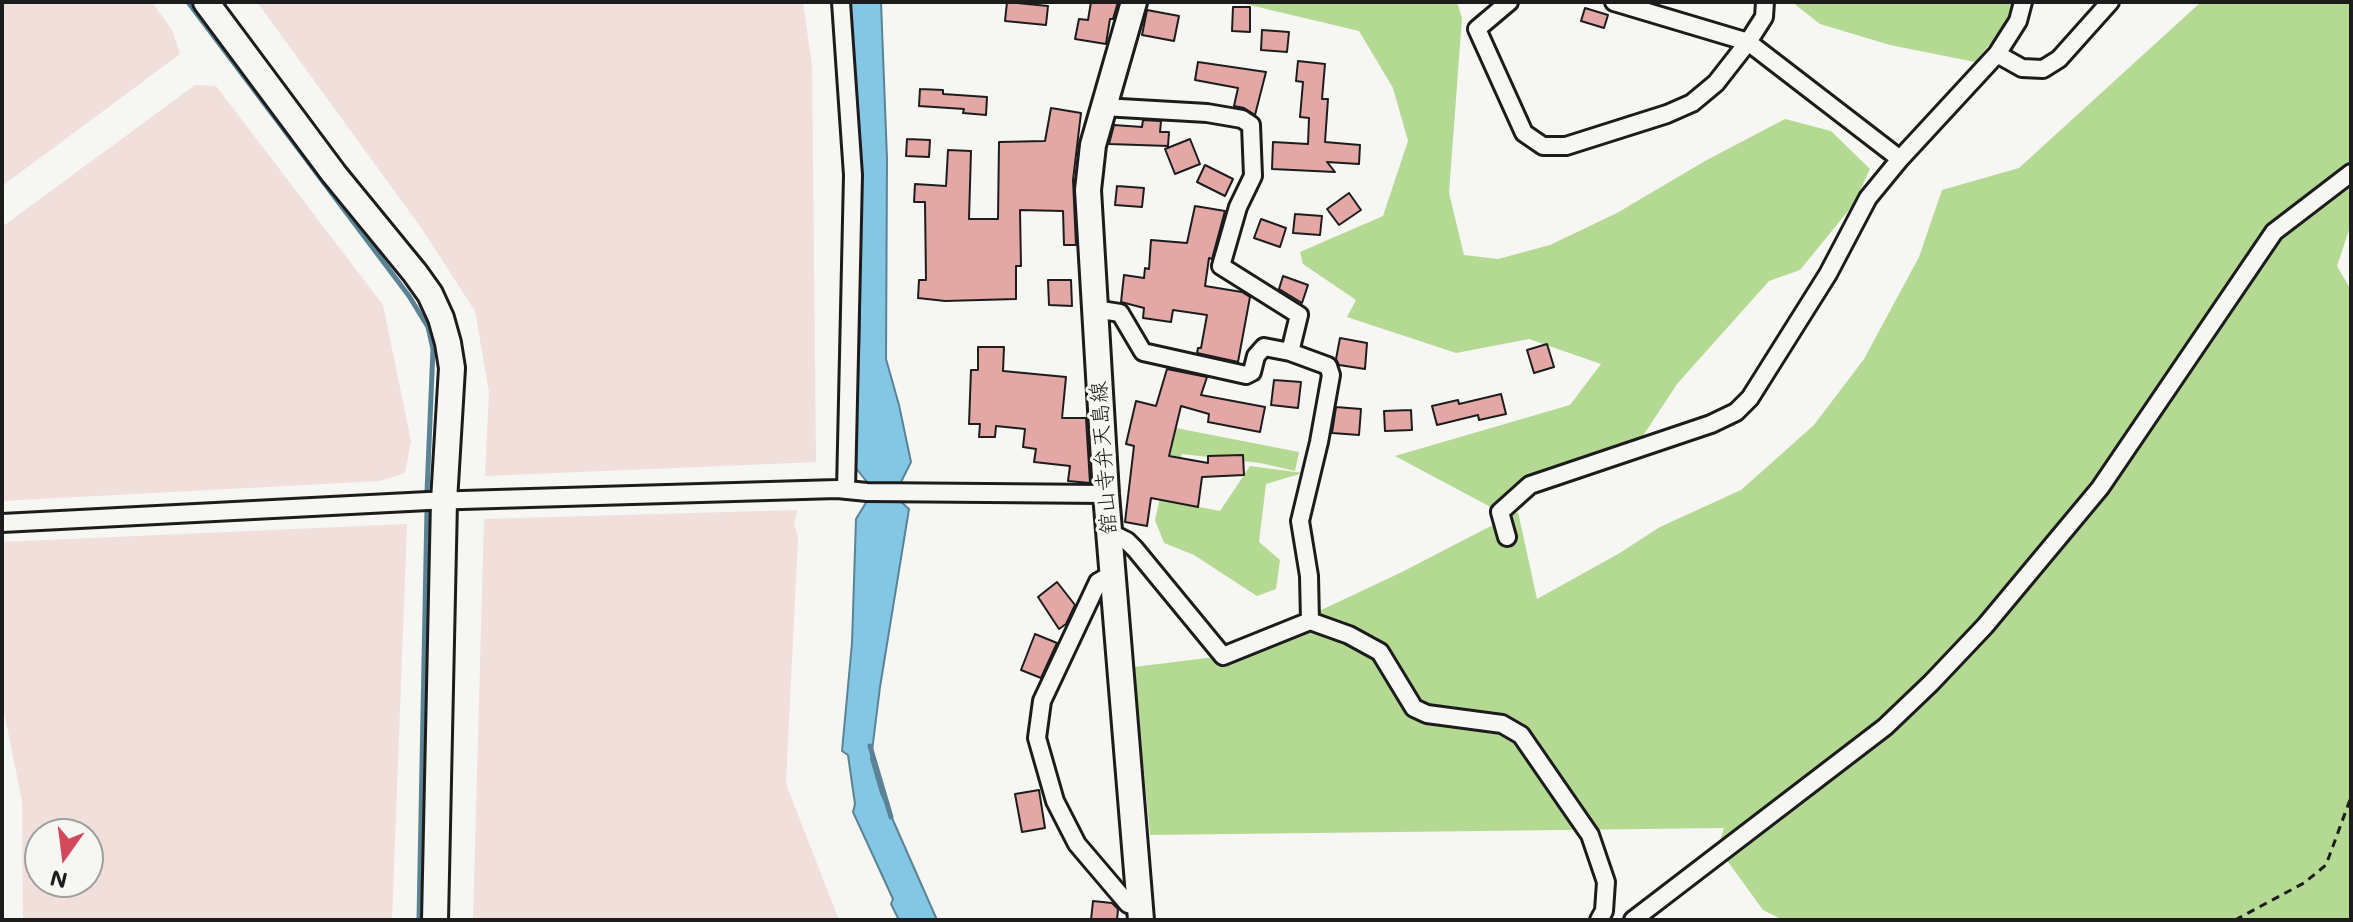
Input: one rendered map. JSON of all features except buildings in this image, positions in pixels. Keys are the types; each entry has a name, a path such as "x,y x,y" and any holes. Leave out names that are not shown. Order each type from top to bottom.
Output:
{"street":[{"path":"206,2 341,184 430,294 445,330 452,368 444,501 435,920"},
{"path":"841,2 853,175 846,490"},
{"name":"舘山寺弁天島線","path":"1134,2 1103,107 1088,175 1106,494 1140,914"},
{"path":"1509,2 1477,29 1517,121 1524,133 1543,146 1566,146 1692,103 1716,83 1748,42 1764,17 1765,2"},
{"path":"1614,2 1748,42 1900,159"},
{"path":"1507,537 1500,512 1530,485 1711,424 1736,412 1750,398 1828,274 1868,198 1997,54 2018,21 2023,2"},
{"path":"1997,54 2022,68 2043,69 2059,59 2110,2"},
{"path":"1103,107 1207,113 1242,119 1251,125 1253,176 1238,207 1221,266 1299,315 1290,352"},
{"path":"1633,920 1885,727 1931,683 1994,616 2100,488 2274,232 2351,173"},
{"path":"1095,309 1120,313 1143,352 1246,375 1252,372 1256,356 1264,347 1290,352 1328,366 1331,375 1319,442 1300,521 1309,576 1310,621"},
{"path":"2,523 444,501 846,490 1106,494"},
{"path":"1109,532 1135,549 1223,656 1310,621 1349,635 1380,652 1414,708 1427,714 1502,724 1521,735 1590,835 1606,882 1604,911 1599,920"},
{"path":"1112,574 1098,582 1042,701 1037,738 1055,801 1077,844 1140,914"}],"path":[{"path":"2235,920 2304,883 2326,865 2351,797"}],"shaded area":[{"path":"2,2 152,2 172,30 180,54 2,186"},
{"path":"257,2 803,2 812,66 816,462 485,476 489,392 475,311 422,229"},
{"path":"195,85 216,86 383,305 411,441 405,473 380,481 2,501 2,227"},
{"path":"797,510 786,784 839,920 473,920 484,519"},
{"path":"407,524 392,920 23,920 22,801 2,702 2,542"}],"green space":[{"path":"1237,2 1457,2 1462,18 1449,193 1464,255 1498,259 1550,245 1617,213 1705,161 1785,119 1831,131 1870,169 1853,205 1800,270 1769,281 1677,384 1639,442 1570,463 1500,512 1395,456 1570,405 1601,364 1529,339 1456,353 1347,317 1356,300 1303,264 1300,252 1383,216 1408,141 1393,88 1359,31"},
{"path":"1792,2 2013,2 2009,21 1975,62 1890,45 1820,24"},
{"path":"2201,2 2351,2 2351,224 2337,266 2351,290 2351,920 1783,920 1763,910 1718,848 1724,828 1150,835 1134,667 1223,656 1400,573 1518,512 1537,599 1660,527 1741,490 1814,425 1864,359 1919,257 1942,190 2019,168"},
{"path":"1176,428 1299,452 1295,471 1260,463 1182,454 1169,501 1220,511 1250,466 1303,473 1266,484 1259,542 1280,560 1276,589 1257,596 1194,555 1164,543 1155,520"}],"water":[{"path":"849,2 881,2 887,159 886,359 911,462 900,484 899,500 909,509 871,759 881,793 937,920 899,920 891,904 893,899 853,812 855,804 848,755 842,751 852,643 856,519 867,501 867,482 855,467 860,327 859,173"}],"waterway":[{"path":"188,2 409,296 428,327 433,349 427,492"},
{"path":"419,920 427,508"},
{"path":"870,746 891,817"}]}
